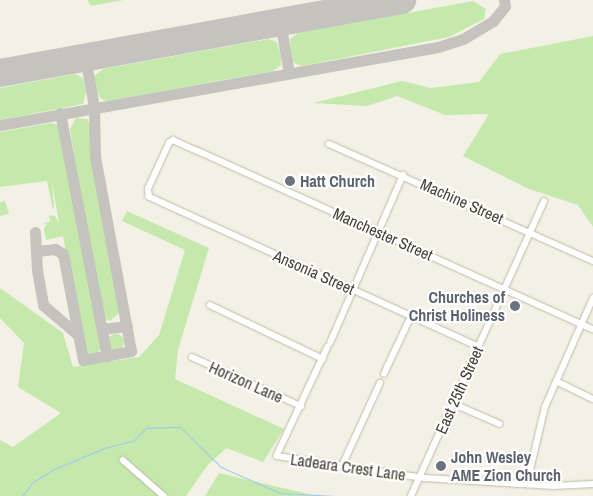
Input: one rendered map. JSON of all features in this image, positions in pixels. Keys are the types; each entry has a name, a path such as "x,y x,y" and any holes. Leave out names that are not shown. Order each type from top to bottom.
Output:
{"street":[{"name":"Ansonia Street","path":"173,140 148,190 149,197 478,347"},
{"name":"Manchester Street","path":"173,140 593,329"},
{"name":"Machine Street","path":"329,144 403,175 593,262"},
{"path":"300,406 323,359 403,175"},
{"name":"East 25th Street","path":"411,496 544,202"},
{"path":"527,483 540,425 556,381 593,298"},
{"path":"210,305 323,359"},
{"path":"384,374 411,316"},
{"name":"Horizon Lane","path":"192,357 300,406"},
{"path":"556,381 593,399"},
{"path":"342,466 380,383"},
{"path":"452,404 500,424"},
{"name":"Ladeara Crest Lane","path":"300,406 277,456 419,477 527,483 593,484"},
{"path":"122,460 164,496"}],"green space":[{"path":"87,0 124,0 91,6"},
{"path":"473,1 486,9 484,19 449,37 302,66 294,63 291,57 290,39 298,33"},
{"path":"593,36 593,227 578,205 529,189 463,156 489,114 445,115 397,96 367,106 313,103 402,81 431,88 479,82 500,54"},
{"path":"269,39 277,42 281,57 281,65 273,71 107,101 101,99 95,88 94,76 103,69"},
{"path":"75,74 83,78 86,92 83,104 0,120 0,88"},
{"path":"76,118 87,119 91,126 93,169 119,313 110,321 105,319 103,313 80,192 70,129"},
{"path":"51,123 59,125 63,134 101,340 102,347 95,355 87,353 81,340 63,236 46,240 44,228 47,224 43,223 50,222 49,215 55,216 59,223 52,183 53,209 47,181 0,187 0,132"},
{"path":"5,201 9,214 0,216 0,202"},
{"path":"127,211 209,248 178,350 175,379 284,429 263,462 226,448 207,466 186,496 0,496 0,440 13,447 61,413 18,387 24,343 0,318 0,288 63,333 73,367 139,357 159,335 185,250 122,221"},
{"path":"116,334 122,336 124,342 122,348 116,350 110,348 108,342 110,336"},
{"path":"219,473 317,496 205,496"}],"waterway":[{"path":"22,496 33,482 52,470 104,448 133,441 146,428 180,427 221,467 280,493 336,496"}],"taxiway":[{"path":"0,125 438,47 463,39 493,21 505,6 504,0"},
{"path":"280,22 289,73"},
{"path":"37,251 55,249 63,254 83,360 131,351 95,156 94,107 85,57"},
{"path":"60,113 107,356"},
{"path":"35,232 37,270 43,305 77,334"},
{"path":"102,329 127,326"}],"runway":[{"path":"0,73 402,0"}],"place":[{"name":"Hatt Church","path":"290,181"},
{"name":"Churches of Christ Holiness","path":"515,306"},
{"name":"John Wesley AME Zion Church","path":"441,466"}]}
